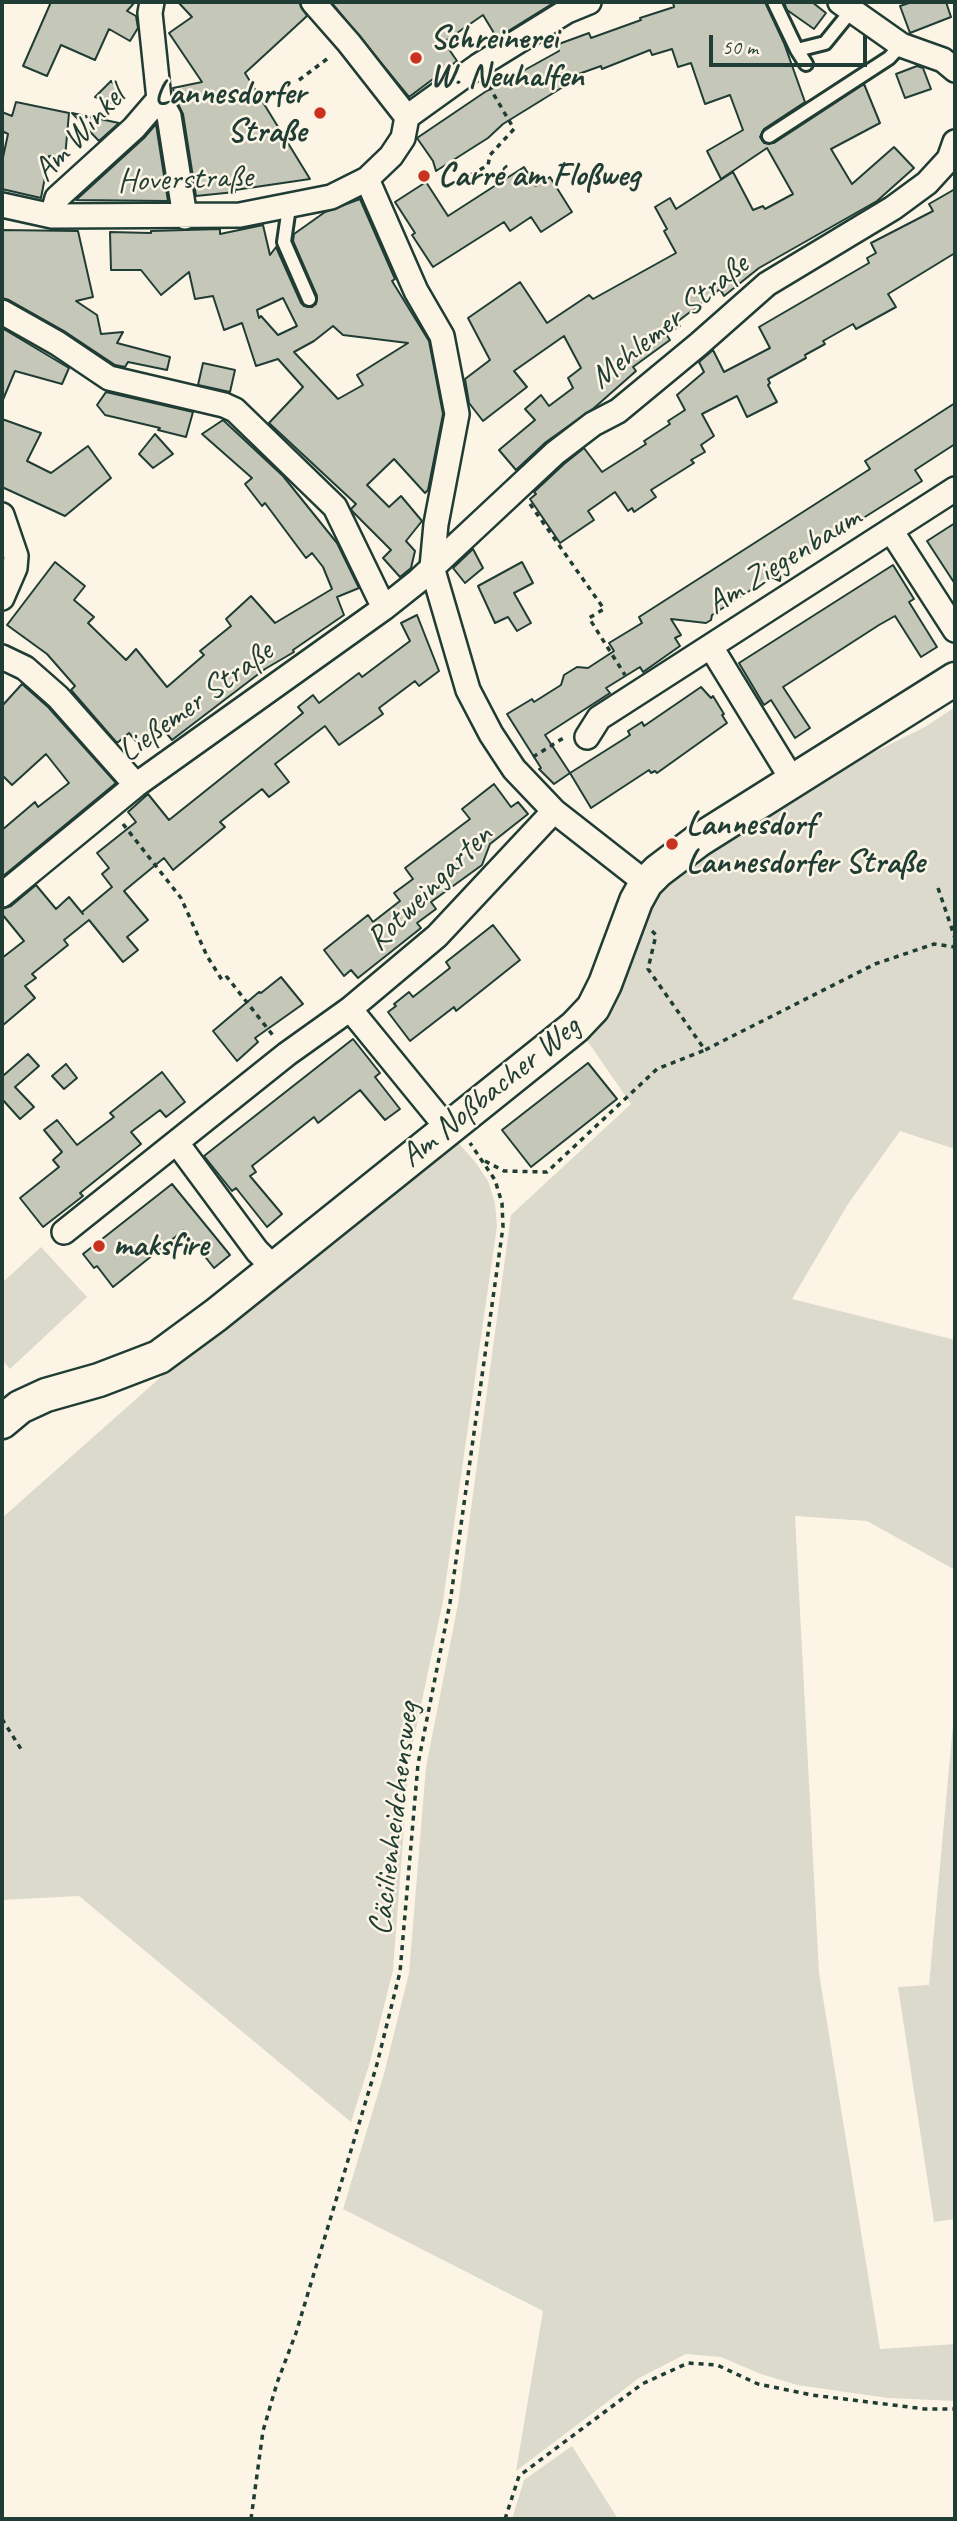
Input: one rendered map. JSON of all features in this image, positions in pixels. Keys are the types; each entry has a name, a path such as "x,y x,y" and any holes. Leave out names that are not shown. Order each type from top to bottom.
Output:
{"street":[{"name":"Am Winkel","path":"152,2 150,13 159,99 169,117 186,217"},
{"path":"313,2 402,111 403,138 391,156 368,180 416,291 442,336 457,414 436,524 432,566 468,690 491,734 514,769 554,811 646,883"},
{"path":"402,111 567,11 589,2"},
{"path":"846,6 895,51 943,60 955,70"},
{"name":"Am Winkel","path":"52,216 57,198 134,128 159,99"},
{"name":"Mehlemer Straße","path":"432,566 555,453 593,424 618,411 767,284 894,208 927,183 949,159 955,144"},
{"name":"Hoverstraße","path":"2,205 52,216 240,215 331,197 368,180"},
{"path":"2,312 57,343 109,378 224,405 234,411 335,507 384,608"},
{"name":"Am Ziegenbaum","path":"587,737 599,718 955,489"},
{"path":"2,515 16,556 15,568 2,598"},
{"name":"Am Ziegenbaum","path":"892,532 955,630"},
{"name":"Ließemer Straße","path":"2,895 136,785 384,608 432,566"},
{"name":"Am Ziegenbaum","path":"711,646 793,780"},
{"path":"2,657 25,668 58,697 93,733 136,785"},
{"name":"Am Noßbacher Weg","path":"2,1422 19,1407 46,1395 99,1380 159,1357 216,1315 575,1027 593,1008 605,984 627,920 646,883 677,856 955,679"},
{"name":"Rotweingarten","path":"64,1232 287,1054 350,1009 437,936 554,811"},
{"path":"350,1009 448,1129"},
{"path":"177,1143 257,1251 273,1267"}],"lane":[{"path":"774,2 806,64"},
{"path":"797,50 825,43 846,6"},
{"path":"769,136 895,51"},
{"path":"289,207 284,242 309,299"}],"path":[{"path":"299,80 349,43"},
{"path":"454,185 488,165 490,155 514,129 478,66"},
{"path":"518,487 604,609 589,618 637,695"},
{"path":"514,769 570,734 587,737"},
{"path":"110,807 181,898 207,956 222,980 228,977 287,1054"},
{"path":"938,888 955,938"},
{"path":"627,920 643,925 656,935 648,970 705,1050"},
{"path":"483,1160 505,1171 547,1172 657,1069 705,1050 875,964 934,944 955,947"},
{"name":"Cäcilienheidchensweg","path":"251,2519 263,2431 296,2333 377,2064 400,1972 418,1764 450,1603 503,1227 502,1203 495,1180 469,1140 448,1129"},
{"path":"2,1719 21,1749"},
{"path":"505,2519 519,2476 642,2384 688,2363 718,2365 758,2384 812,2395 925,2409 955,2409"}],"shaded area":[{"path":"955,707 955,1149 900,1131 848,1204 792,1299 955,1340 955,1570 867,1521 795,1516 819,1973 880,2349 955,2344 955,2401 888,2398 797,2385 761,2374 721,2357 686,2354 639,2378 516,2471 543,2311 343,2209 384,2074 409,1973 426,1767 458,1604 511,1215 631,1104 584,1036 602,1018 621,991 651,900 662,883 812,783 925,727"},
{"path":"457,1141 488,1181 495,1203 497,1226 443,1601 409,1762 393,1970 370,2062 351,2122 79,1896 2,1900 2,1518 171,1368"},
{"path":"41,1247 87,1297 10,1369 2,1360 2,1283"},
{"path":"955,1703 955,2219 934,2222 898,1987 929,1985"},
{"path":"572,2446 618,2519 512,2519 524,2480"}],"building":[{"path":"51,2 135,2 127,11 136,16 138,28 130,41 109,29 95,60 61,45 47,76 23,66"},
{"path":"178,2 299,2 307,16 245,73 310,179 196,196 183,114 173,88 202,82 169,33 192,17"},
{"path":"331,2 555,2 497,38 483,15 444,42 457,61 409,97"},
{"path":"673,2 765,2 784,43 805,102 764,129 760,137 764,143 774,143 864,84 880,123 831,149 852,184 894,147 914,168 877,201 759,268 724,296 720,289 677,322 680,326 666,334 670,340 633,367 636,371 594,408 546,442 516,470 499,450 535,420 525,409 541,395 549,406 573,388 568,378 581,368 564,336 514,371 527,387 483,421 469,403 465,379 490,360 468,318 520,282 547,323 589,295 593,299 676,253 655,207 670,198 676,209 733,172 753,210 763,206 765,209 793,194 767,148 721,179 707,151 743,130 730,95 705,104 691,63 678,67 672,49 652,55 650,50 602,69 601,66 559,81 563,87 503,124 488,138 436,171 433,161 417,138 485,92 559,51 556,45 589,33 591,38 641,20 640,18 674,7"},
{"path":"784,2 812,2 826,13 814,29 787,10"},
{"path":"912,2 946,2 951,17 910,33 900,6"},
{"path":"917,66 923,68 931,89 905,98 896,74"},
{"path":"111,81 122,93 111,103 95,97"},
{"path":"16,102 69,113 65,158 49,156 41,198 2,189 2,162 8,134 2,131 2,112 12,116"},
{"path":"72,113 119,123 99,141"},
{"path":"156,124 168,201 76,200 144,138"},
{"path":"524,167 536,186 550,177 572,212 541,232 531,217 510,231 504,222 433,267 395,202 426,182 448,216"},
{"path":"955,189 955,253 888,294 896,307 856,329 853,324 823,341 825,344 805,355 806,358 768,379 768,385 777,402 747,417 737,396 702,414 714,436 701,445 705,452 691,460 694,463 651,490 656,497 634,512 632,508 628,511 615,492 588,511 594,520 560,543 530,499 564,464 584,448 602,472 646,444 644,441 670,424 668,421 685,410 677,395 704,372 699,362 713,350 724,372 770,348 759,327 869,263 867,258 876,253 871,243 933,211 929,204"},
{"path":"360,199 395,279 392,281 429,341 443,414 428,490 425,493 394,459 367,485 389,507 401,496 422,521 406,541 415,551 411,568 400,577 383,558 391,550 351,509 356,504 269,423 303,387 278,359 256,366 242,323 224,330 213,296 195,299 189,272 161,295 141,270 111,270 110,232 151,233 220,229 220,234 263,225 270,255 276,247 301,303 312,307 316,304 317,296 293,241 294,234 325,212","holes":["283,298 297,326 278,335 261,316 259,318 257,310","333,326 343,335 408,343 357,375 363,385 338,399 294,352"]},
{"path":"2,230 78,231 93,297 76,301 97,315 101,334 123,332 117,343 170,357 167,370 128,362 125,367 115,365 64,331 2,298"},
{"path":"2,328 69,368 62,384 15,371 2,402"},
{"path":"203,363 235,370 230,392 198,385"},
{"path":"106,392 193,412 186,437 105,415 97,405"},
{"path":"955,403 955,444 915,470 922,481 784,568 780,581 771,577 712,615 711,620 706,623 671,619 681,635 675,638 680,646 643,672 640,667 606,688 610,693 545,735 570,773 554,784 539,769 541,768 507,714 532,699 534,702 561,685 564,675 577,667 588,668 614,651 609,643 642,623 639,617 870,469 865,461"},
{"path":"2,419 41,433 27,461 51,473 88,446 111,478 65,516 2,487"},
{"path":"223,420 283,476 337,543 359,588 337,597 344,615 293,650 294,652 265,669 172,740 163,729 141,747 129,733 117,743 71,690 75,686 47,654 7,625 55,562 85,586 74,600 94,617 88,623 126,660 136,649 167,687 204,655 200,651 231,626 226,619 251,596 275,623 332,589 323,567 312,553 306,558 265,503 262,506 245,484 252,478 202,434"},
{"path":"155,434 173,454 153,468 139,454"},
{"path":"955,523 955,584 927,541"},
{"path":"473,549 483,568 465,583 453,568"},
{"path":"522,562 533,583 514,593 531,623 517,631 508,617 495,623 478,586"},
{"path":"893,565 914,599 909,602 937,647 921,657 895,616 879,625 783,687 810,728 795,738 771,700 764,705 739,663"},
{"path":"417,615 439,671 419,686 415,681 379,708 383,714 339,745 325,726 275,764 289,782 269,797 262,789 220,822 225,827 173,870 164,858 124,891 148,920 127,937 138,950 123,962 89,920 64,940 68,945 32,974 36,978 25,986 35,998 2,1026 2,958 24,941 2,914 2,909 11,906 36,885 56,909 69,897 83,914 82,912 112,887 102,874 109,868 97,853 136,822 128,812 148,794 169,820 303,713 298,707 313,695 319,703 359,673 362,677 410,641 401,623"},
{"path":"22,684 48,707 116,783 2,877 2,830 35,802 38,807 69,783 46,754 12,785 2,775 2,706"},
{"path":"701,687 711,698 713,696 727,723 657,773 651,773 649,770 591,808 570,773 630,735 628,731 642,722 644,726"},
{"path":"494,784 511,807 518,802 528,814 490,844 482,865 431,902 436,909 417,923 421,928 358,978 351,970 344,976 324,950 368,915 373,922 400,901 394,893 413,879 405,868 470,819 462,809"},
{"path":"493,925 520,960 456,1011 454,1007 410,1041 388,1012 409,992 413,997 450,968 446,962"},
{"path":"281,977 303,1004 255,1038 258,1042 237,1061 213,1031"},
{"path":"353,1039 380,1073 375,1077 400,1109 385,1120 360,1090 318,1123 314,1117 252,1166 256,1172 250,1176 282,1214 267,1227 236,1188 232,1191 204,1156"},
{"path":"28,1054 39,1066 15,1087 34,1107 20,1119 2,1099 2,1072 4,1075"},
{"path":"588,1063 617,1099 531,1167 502,1130"},
{"path":"66,1064 77,1078 64,1089 52,1076"},
{"path":"162,1072 185,1102 166,1117 160,1110 131,1132 141,1144 80,1193 83,1196 43,1227 20,1198 59,1167 53,1160 62,1152 44,1130 57,1120 77,1145 114,1117 110,1113"},
{"path":"172,1184 230,1255 214,1268 184,1230 113,1287 97,1266 94,1268 83,1254"}],"place":[{"name":"Schreinerei W. Neuhalfen","path":"416,58"},
{"name":"Lannesdorfer Straße","path":"320,113"},
{"name":"Carré am Floßweg","path":"424,176"},
{"name":"Lannesdorf Lannesdorfer Straße","path":"672,844"},
{"name":"maksfire","path":"99,1246"}]}
